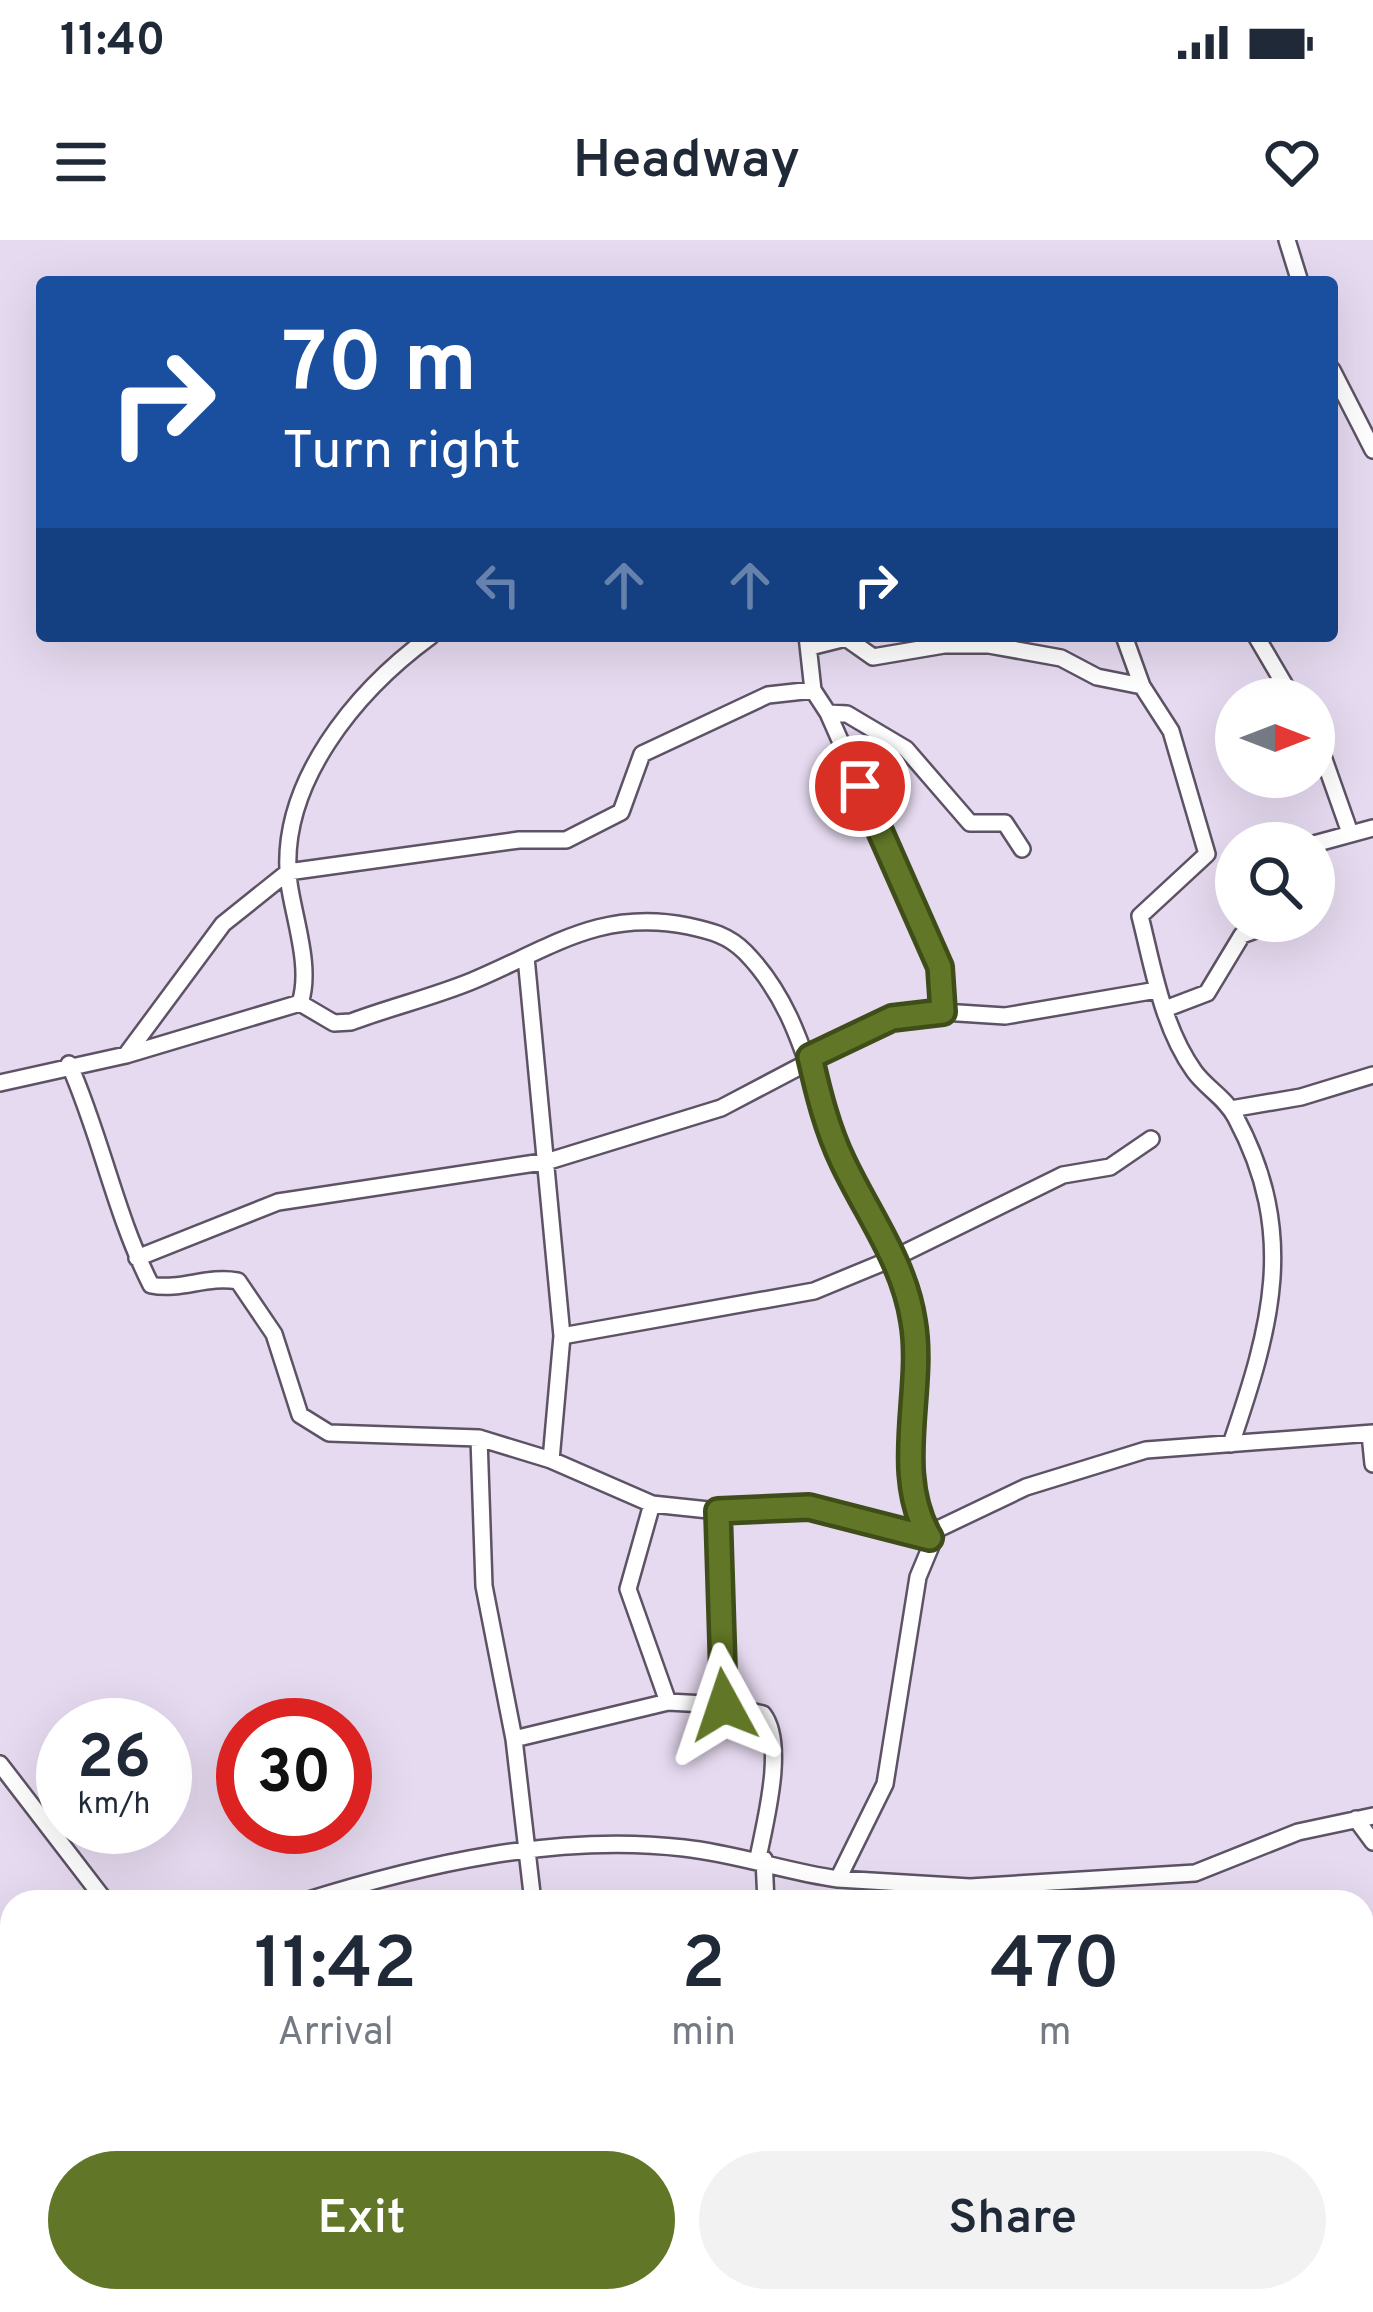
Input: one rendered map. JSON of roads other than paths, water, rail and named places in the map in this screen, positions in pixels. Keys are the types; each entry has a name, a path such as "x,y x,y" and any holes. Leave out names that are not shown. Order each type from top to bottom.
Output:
{"street":[{"path":"1286,240 1298,276"},
{"path":"1338,382 1373,450"},
{"path":"300,1003 303,974 288,872 306,785 364,690 424,642"},
{"path":"808,642 813,690 828,712 940,967 943,1012"},
{"path":"852,642 873,657 944,645 989,645 1029,656 1061,658 1097,676 1142,686"},
{"path":"1126,642 1142,686 1172,731 1207,854 1193,871 1156,895 1140,916 1157,990 1195,1072 1231,1109 1276,1234 1268,1319 1231,1444"},
{"path":"1260,642 1281,678"},
{"path":"126,1055 223,924 288,872 519,840 566,840 621,812 642,754 768,694 813,690"},
{"path":"828,712 847,713 906,749 970,823 1005,823 1022,849"},
{"path":"1335,790 1349,830"},
{"path":"1335,836 1373,828"},
{"path":"0,1083 126,1055 300,1003 334,1023 351,1022 526,957 605,922 665,921 721,933 745,952 781,1000 810,1057 842,1161 894,1258 913,1316 918,1354 910,1401 911,1457 920,1520 930,1538"},
{"path":"1165,1009 1207,993 1238,942"},
{"path":"526,957 549,1161 562,1336 551,1460"},
{"path":"137,1258 278,1202 549,1161 721,1108 810,1057 892,1018 943,1012 1005,1016 1157,990"},
{"path":"69,1064 91,1114 137,1258 151,1285 171,1289 217,1277 238,1281 274,1334 300,1415 309,1424 329,1432 479,1438 551,1460 652,1504 718,1511 809,1507 930,1538"},
{"path":"1231,1109 1301,1097 1373,1076"},
{"path":"562,1336 814,1291 894,1258 1049,1181 1110,1167 1151,1139"},
{"path":"838,1879 849,1866 885,1784 918,1577 930,1538 978,1507 1093,1462 1146,1450 1372,1434 1373,1464"},
{"path":"479,1438 484,1586 514,1739 532,1890"},
{"path":"652,1504 628,1589 668,1702"},
{"path":"718,1511 724,1705"},
{"path":"514,1739 668,1702 724,1705 763,1714 772,1729 770,1801 761,1859 765,1890"},
{"path":"0,1764 97,1890"},
{"path":"352,1890 528,1848 679,1847 761,1859 838,1879 970,1887 1195,1873 1298,1832 1364,1817 1373,1842"}]}
